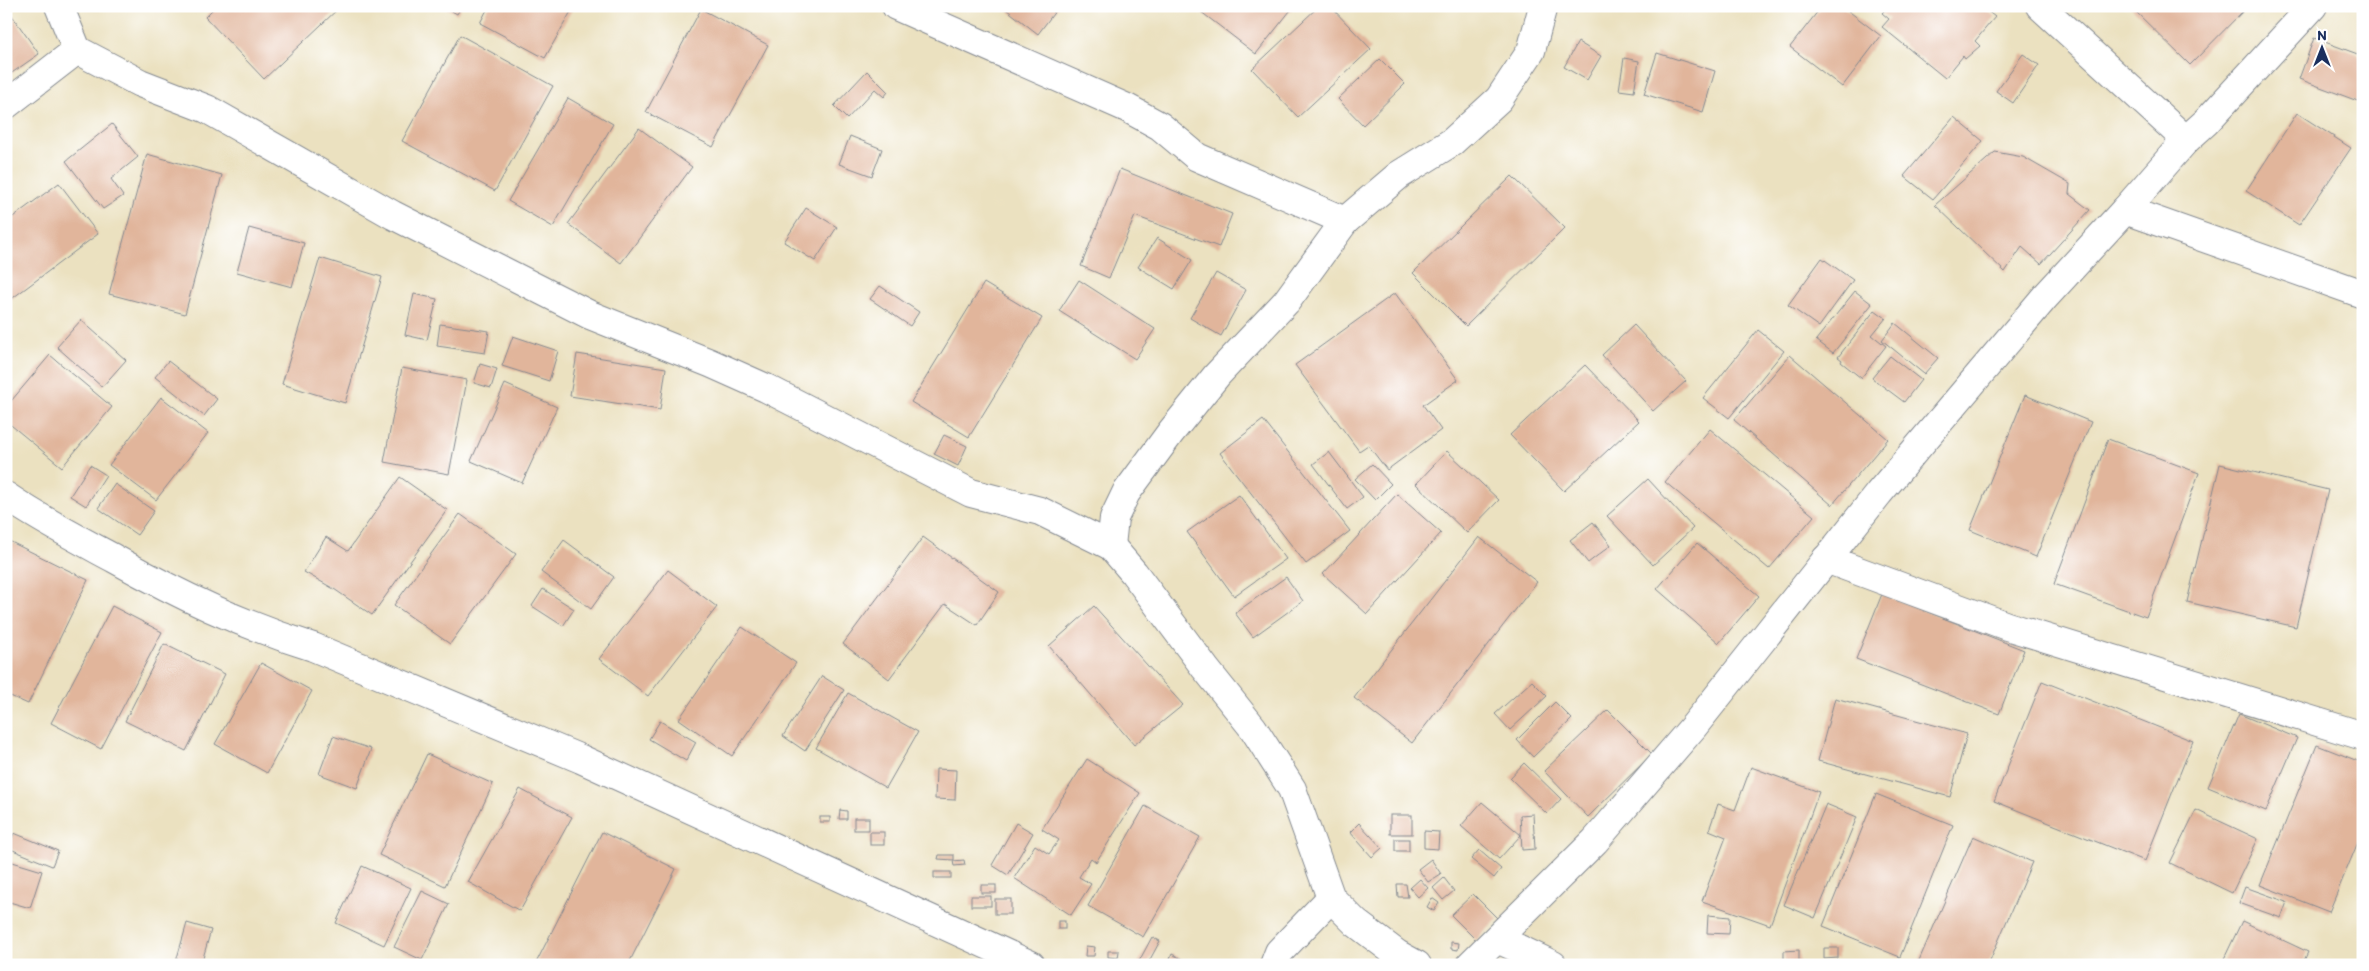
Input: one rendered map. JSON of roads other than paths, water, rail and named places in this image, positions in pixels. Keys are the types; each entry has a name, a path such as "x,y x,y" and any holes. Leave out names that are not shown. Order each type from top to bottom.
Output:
{"street":[{"path":"59,6 77,50 140,83 207,109 393,215 590,315 766,388 971,493 1040,511 1111,546 1134,573 1263,743 1292,789 1331,898 1356,923 1397,954 1417,965"},
{"path":"896,6 1127,108 1160,126 1197,157 1345,221"},
{"path":"1111,546 1114,518 1132,485 1217,375 1286,302 1345,221 1399,175 1452,142 1499,99 1531,51 1543,6"},
{"path":"2040,6 2186,140"},
{"path":"1470,965 1595,841 1694,726 1879,493 2045,296 2125,210 2186,140 2206,122 2313,6"},
{"path":"6,105 77,50"},
{"path":"2125,210 2363,294"},
{"path":"6,496 41,520 211,610 269,633 313,647 581,759 1031,965"},
{"path":"1826,559 2007,626 2363,736"},
{"path":"1274,965 1279,952 1331,898"},
{"path":"1498,939 1553,965"}]}
